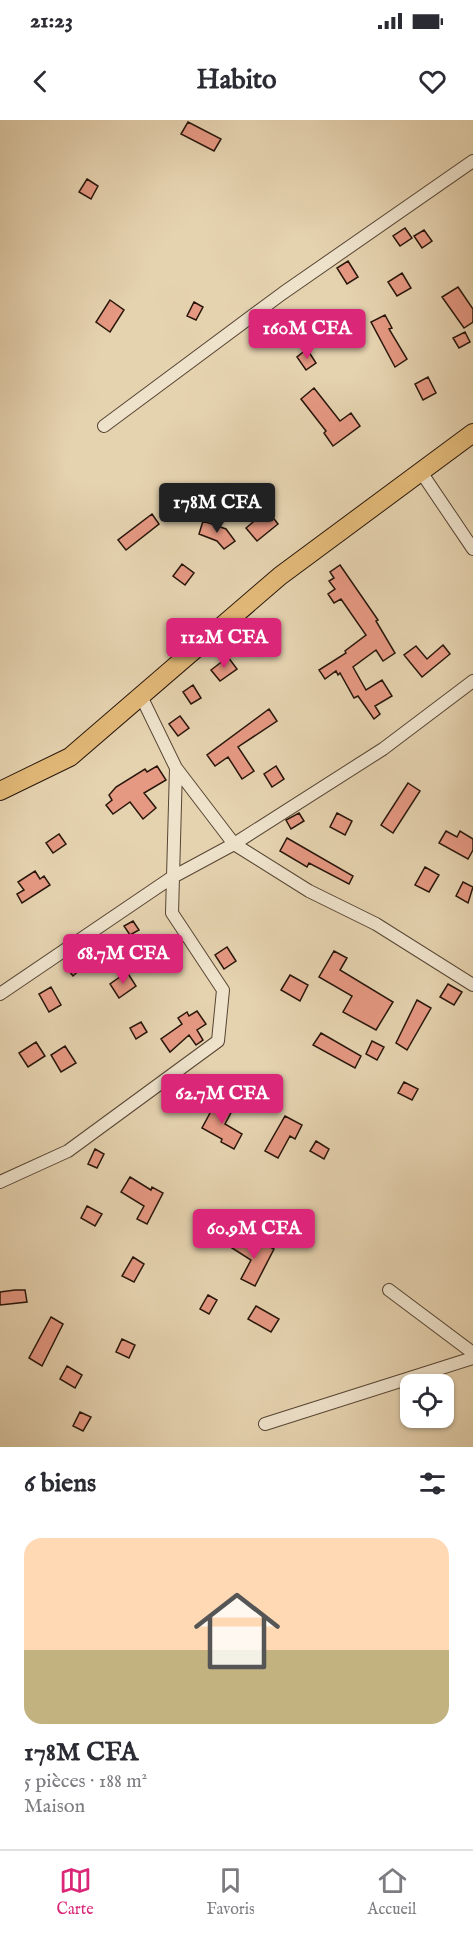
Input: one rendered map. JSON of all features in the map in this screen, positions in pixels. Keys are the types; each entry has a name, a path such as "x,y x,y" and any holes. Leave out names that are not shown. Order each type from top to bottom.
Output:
{"main road":[{"path":"0,791 70,757 140,694 280,576 473,433"}],"street":[{"path":"104,426 283,293 473,161"},
{"path":"421,472 473,549"},
{"path":"0,994 171,878 234,844 383,748 473,681"},
{"path":"140,694 176,768 234,844 309,891 376,924 473,985"},
{"path":"0,1182 68,1151 218,1041 223,990 172,913 171,878 176,768"},
{"path":"389,1290 473,1353"},
{"path":"265,1424 473,1358"}],"building":[{"path":"188,122 221,139 214,151 181,134"},
{"path":"87,179 98,186 91,199 79,192"},
{"path":"405,228 412,238 400,246 393,236"},
{"path":"424,230 432,241 422,248 414,236"},
{"path":"348,261 358,277 347,284 337,268"},
{"path":"402,273 411,288 397,296 388,282"},
{"path":"458,287 473,309 473,322 464,328 442,297"},
{"path":"110,300 124,310 110,332 96,322"},
{"path":"194,302 203,307 196,320 187,316"},
{"path":"385,315 392,328 389,329 407,359 395,367 371,322"},
{"path":"465,332 470,342 459,348 453,338"},
{"path":"307,349 316,363 306,370 297,357"},
{"path":"428,377 436,393 423,400 415,384"},
{"path":"314,388 340,421 351,413 360,426 333,446 324,433 326,431 301,399"},
{"path":"267,510 278,524 257,541 246,528"},
{"path":"152,514 159,524 126,550 118,540"},
{"path":"203,521 226,529 235,541 224,549 217,541 199,534"},
{"path":"182,564 194,573 185,585 173,576"},
{"path":"340,565 378,620 376,621 395,653 383,661 376,650 353,667 366,690 382,680 392,696 375,706 380,714 374,719 358,696 354,698 340,673 338,675 336,671 325,679 319,670 346,653 345,651 366,635 341,599 334,603 328,594 335,589 329,581 334,578 330,572"},
{"path":"443,645 450,654 422,677 404,655 416,646 427,659"},
{"path":"228,657 237,669 220,681 211,670"},
{"path":"193,685 201,698 191,704 183,692"},
{"path":"269,709 277,721 238,747 254,771 242,779 228,757 215,766 207,755"},
{"path":"180,716 189,728 178,736 169,724"},
{"path":"157,766 166,780 144,793 156,808 143,819 130,802 113,814 106,805 112,800 109,795 116,787 145,769 147,772"},
{"path":"276,766 284,779 272,787 264,774"},
{"path":"408,783 420,791 393,833 381,825"},
{"path":"299,813 304,821 291,829 286,820"},
{"path":"337,813 352,821 345,835 330,827"},
{"path":"446,831 457,837 460,831 473,839 473,850 468,859 439,843"},
{"path":"59,834 66,844 53,853 46,843"},
{"path":"287,838 353,876 349,884 309,863 307,867 280,851"},
{"path":"425,867 439,875 429,892 415,885"},
{"path":"35,871 40,879 44,876 50,885 22,903 17,894 24,890 18,882"},
{"path":"463,882 473,887 468,903 456,896"},
{"path":"133,921 139,930 130,935 124,926"},
{"path":"166,939 173,952 163,958 156,945"},
{"path":"227,947 236,961 224,969 215,955"},
{"path":"334,951 347,958 340,970 393,1002 376,1030 343,1012 352,996 319,977"},
{"path":"75,957 83,967 73,976 65,966"},
{"path":"127,972 136,986 119,998 110,984"},
{"path":"290,975 308,985 300,1001 281,990"},
{"path":"448,984 462,992 454,1005 440,997"},
{"path":"51,987 61,1005 49,1012 39,994"},
{"path":"417,1000 431,1008 407,1050 396,1043"},
{"path":"197,1011 206,1024 197,1030 203,1040 196,1045 189,1035 170,1052 161,1039 182,1024 178,1018 187,1012 189,1016"},
{"path":"141,1022 147,1032 136,1039 130,1028"},
{"path":"321,1033 361,1056 355,1068 313,1045"},
{"path":"372,1041 384,1047 377,1060 366,1054"},
{"path":"36,1042 45,1056 28,1067 19,1053"},
{"path":"65,1046 76,1063 61,1072 51,1055"},
{"path":"404,1082 418,1089 412,1100 398,1093"},
{"path":"217,1100 233,1109 225,1124 242,1134 234,1149 202,1128"},
{"path":"285,1116 302,1125 295,1139 290,1136 278,1158 265,1151"},
{"path":"316,1141 329,1149 324,1159 310,1151"},
{"path":"95,1149 104,1154 97,1168 88,1164"},
{"path":"130,1177 151,1190 152,1187 163,1193 147,1224 137,1219 144,1206 121,1192"},
{"path":"87,1206 102,1214 95,1226 81,1218"},
{"path":"238,1238 257,1249 261,1242 274,1249 255,1286 241,1279 251,1260 232,1248"},
{"path":"133,1257 144,1264 134,1282 122,1276"},
{"path":"25,1290 27,1302 0,1305 0,1292"},
{"path":"208,1295 217,1300 209,1314 200,1309"},
{"path":"256,1306 279,1319 271,1332 248,1319"},
{"path":"51,1317 63,1324 42,1366 29,1358"},
{"path":"122,1339 135,1345 129,1358 116,1352"},
{"path":"67,1366 82,1375 75,1388 60,1379"},
{"path":"80,1412 91,1417 83,1431 73,1426"}]}
